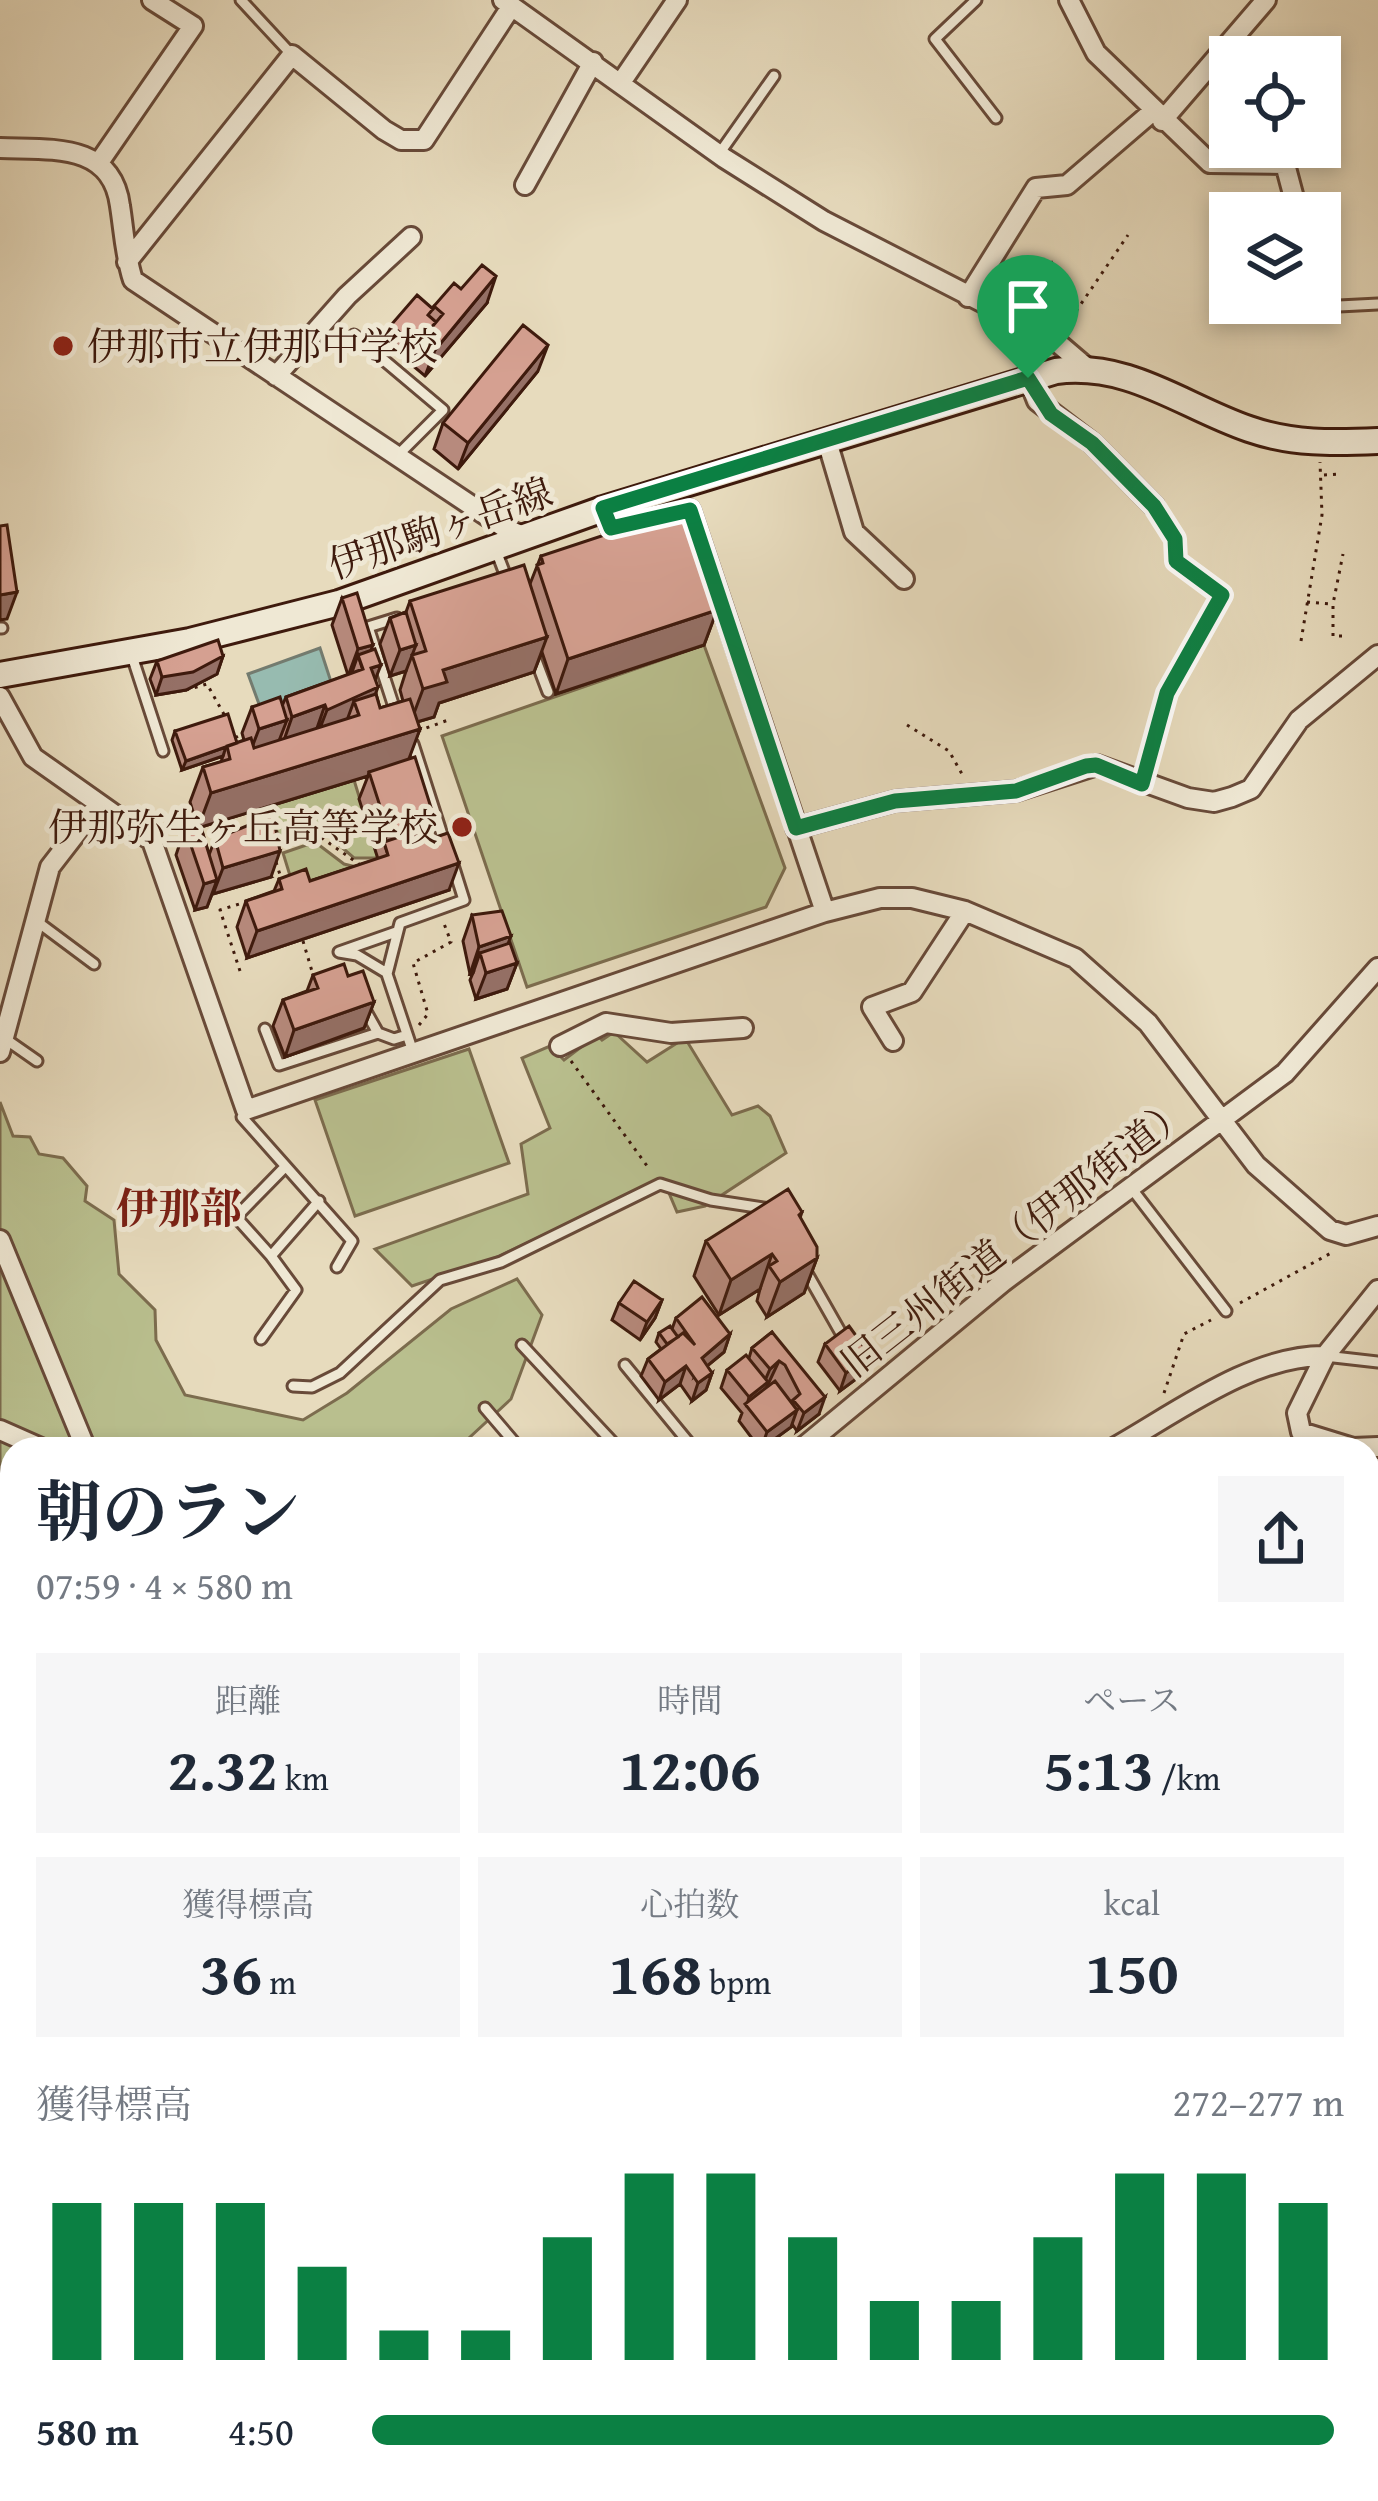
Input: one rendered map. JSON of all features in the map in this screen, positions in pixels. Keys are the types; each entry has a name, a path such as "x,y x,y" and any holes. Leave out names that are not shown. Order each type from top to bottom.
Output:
{"main road":[{"name":"伊那駒ヶ岳線","path":"0,676 131,653 339,603 603,508 1028,378 1086,368 1139,378 1244,428 1314,443 1378,441"}],"street":[{"path":"100,161 193,26 152,0"},
{"path":"622,81 676,0"},
{"path":"1069,0 1096,53 1157,117 1210,163 1285,164 1292,192"},
{"path":"968,297 1036,188 1067,185 1157,117 1266,0"},
{"path":"127,262 292,55 384,130 401,140 424,140 507,3 719,154 824,220 1052,338 1086,368"},
{"path":"525,185 593,62"},
{"path":"0,148 78,152 100,161 120,198 127,262 134,280 526,537"},
{"path":"276,376 347,296 411,237"},
{"path":"1028,378 1051,414 1092,443 1154,506"},
{"path":"827,441 854,532 904,579"},
{"path":"603,508 611,528 690,510 825,912"},
{"path":"796,828 895,801 1016,791 1096,765 1142,784 1214,802 1251,789 1299,719 1378,655"},
{"path":"0,697 33,757 152,841 244,1114 414,1046 880,898 911,898 965,910 1075,958 1148,1023 1219,1116 1285,1073 1378,968"},
{"path":"2,1045 50,867 98,805"},
{"path":"893,1041 872,1007 912,992 965,910"},
{"path":"560,1046 606,1023 671,1033 743,1028"},
{"name":"旧三州街道（伊那街道）","path":"816,1437 872,1378 1219,1116 1256,1165 1330,1230 1346,1235"},
{"path":"1346,1235 1378,1226"},
{"path":"0,1240 81,1437"},
{"path":"1314,1437 1301,1432 1298,1413 1325,1356 1378,1290"},
{"path":"1134,1437 1236,1380 1302,1356 1325,1356"}],"lane":[{"path":"241,0 292,55"},
{"path":"976,0 935,39 996,118"},
{"path":"719,154 774,76"},
{"path":"1341,306 1378,304"},
{"path":"354,334 443,410 397,456"},
{"path":"495,548 515,603"},
{"path":"488,589 528,576"},
{"path":"394,707 368,627 408,614"},
{"path":"530,644 548,692"},
{"path":"131,653 163,751"},
{"path":"412,739 464,900 400,923 396,932 387,973 414,1046"},
{"path":"35,920 94,964"},
{"path":"387,973 357,955 339,952 396,932"},
{"path":"357,989 378,1034"},
{"path":"266,1029 279,1065 378,1034 414,1046"},
{"path":"2,1045 38,1061"},
{"path":"244,1114 284,1169 352,1241 337,1267"},
{"path":"260,1339 296,1290 236,1217 284,1169"},
{"path":"293,1386 312,1387 340,1373 440,1280 501,1262 660,1184 711,1200 776,1209 783,1226"},
{"path":"1128,1185 1226,1311"},
{"path":"271,1256 319,1201"},
{"path":"800,1260 830,1320 854,1353"},
{"path":"522,1345 608,1437"},
{"path":"1325,1356 1378,1362"},
{"path":"625,1365 684,1437"},
{"path":"485,1408 510,1437"}],"path":[{"path":"1059,328 1074,314 1128,235"},
{"path":"1051,262 1074,314"},
{"path":"1301,641 1322,514 1322,476 1314,443"},
{"path":"1322,476 1340,474"},
{"path":"1142,784 1167,693 1222,595 1176,561 1175,539 1154,506"},
{"path":"1342,637 1334,636 1333,604 1343,554"},
{"path":"1306,602 1333,604"},
{"path":"186,690 207,684 231,720 245,759"},
{"path":"412,739 423,729 452,719"},
{"path":"420,721 423,729"},
{"path":"907,725 949,751 967,793"},
{"path":"285,890 271,848 309,835 322,836 354,864 365,865"},
{"path":"240,970 220,910 263,896"},
{"path":"439,909 451,942"},
{"path":"414,1046 416,1031 428,1014 413,963 467,935"},
{"path":"302,939 320,995"},
{"path":"560,1046 660,1184"},
{"path":"1152,1427 1184,1334 1346,1245 1346,1235"}],"green space":[{"path":"704,645 785,868 766,907 527,987 442,736"},
{"path":"354,780 378,858 354,858 322,830 279,837 268,806"},
{"path":"315,842 344,864 369,870 300,908 283,853"},
{"path":"614,1032 647,1062 685,1038 732,1115 758,1106 770,1116 786,1153 705,1206 677,1212 663,1179 495,1258 412,1286 375,1249 528,1194 521,1144 550,1128 522,1058 550,1046 564,1060 597,1035 602,1040"},
{"path":"469,1049 509,1163 355,1216 315,1100"},
{"path":"0,1102 13,1136 30,1137 39,1154 63,1158 87,1186 85,1201 114,1220 119,1274 155,1310 156,1340 185,1395 303,1420 347,1393 451,1309 517,1279 542,1315 511,1399 470,1437 0,1437"}],"water":[{"path":"320,648 334,691 263,715 248,674"}],"building":[{"path":"482,265 496,276 435,350 422,339 443,314 434,306 454,283 461,289"},
{"path":"417,295 433,309 428,315 436,322 415,346 391,325"},
{"path":"523,325 548,345 468,443 443,423"},
{"path":"683,509 717,610 568,659 537,565 543,563 541,556"},
{"path":"7,525 17,592 0,595 0,526"},
{"path":"524,565 547,637 443,670 447,682 423,689 412,655 426,651 410,601"},
{"path":"357,593 373,645 358,649 342,598"},
{"path":"406,612 416,645 400,650 390,618"},
{"path":"218,640 223,656 193,672 162,677 157,661"},
{"path":"375,649 381,665 371,668 378,687 327,710 325,705 292,717 286,697 363,669 358,655"},
{"path":"376,694 380,708 410,699 420,729 211,793 203,767 230,759 227,746 251,738 254,748 359,715 354,701"},
{"path":"280,697 287,720 259,729 252,707"},
{"path":"228,714 237,743 186,761 175,731"},
{"path":"415,757 434,817 388,831 369,772"},
{"path":"273,815 280,851 223,868 215,839"},
{"path":"200,825 217,880 204,884 185,828"},
{"path":"448,833 459,863 257,931 246,901 282,889 279,879 306,869 310,881 388,855 384,842 408,834 412,845"},
{"path":"502,911 511,936 479,947 472,915"},
{"path":"510,943 517,963 486,973 480,953"},
{"path":"344,964 348,976 363,971 374,1002 294,1030 283,1000 318,988 313,975"},
{"path":"788,1189 817,1247 817,1258 780,1282 769,1266 777,1261 772,1254 731,1280 706,1241"},
{"path":"634,1281 662,1300 647,1322 619,1303"},
{"path":"702,1297 730,1334 702,1358 712,1373 698,1383 686,1366 665,1382 648,1359 683,1333 695,1345 676,1318"},
{"path":"670,1326 678,1337 667,1344 659,1333"},
{"path":"849,1326 870,1355 846,1373 825,1344"},
{"path":"772,1332 825,1397 804,1413 793,1400 800,1394 785,1365 779,1361 770,1369 752,1348"},
{"path":"746,1355 768,1382 749,1397 727,1370"},
{"path":"775,1381 797,1410 767,1432 745,1404"}],"place":[{"name":"伊那市立伊那中学校","path":"63,346"},
{"name":"伊那弥生ヶ丘高等学校","path":"462,827"}],"district":[{"name":"伊那部","path":"179,1208"}],"route":[{"path":"1028,378 1037,400 1092,443 1154,506 1175,539 1176,561 1222,595 1167,693 1142,784 1109,769 1086,766 1016,791 895,801 796,828 690,510 611,528 603,508 1028,378"}]}
